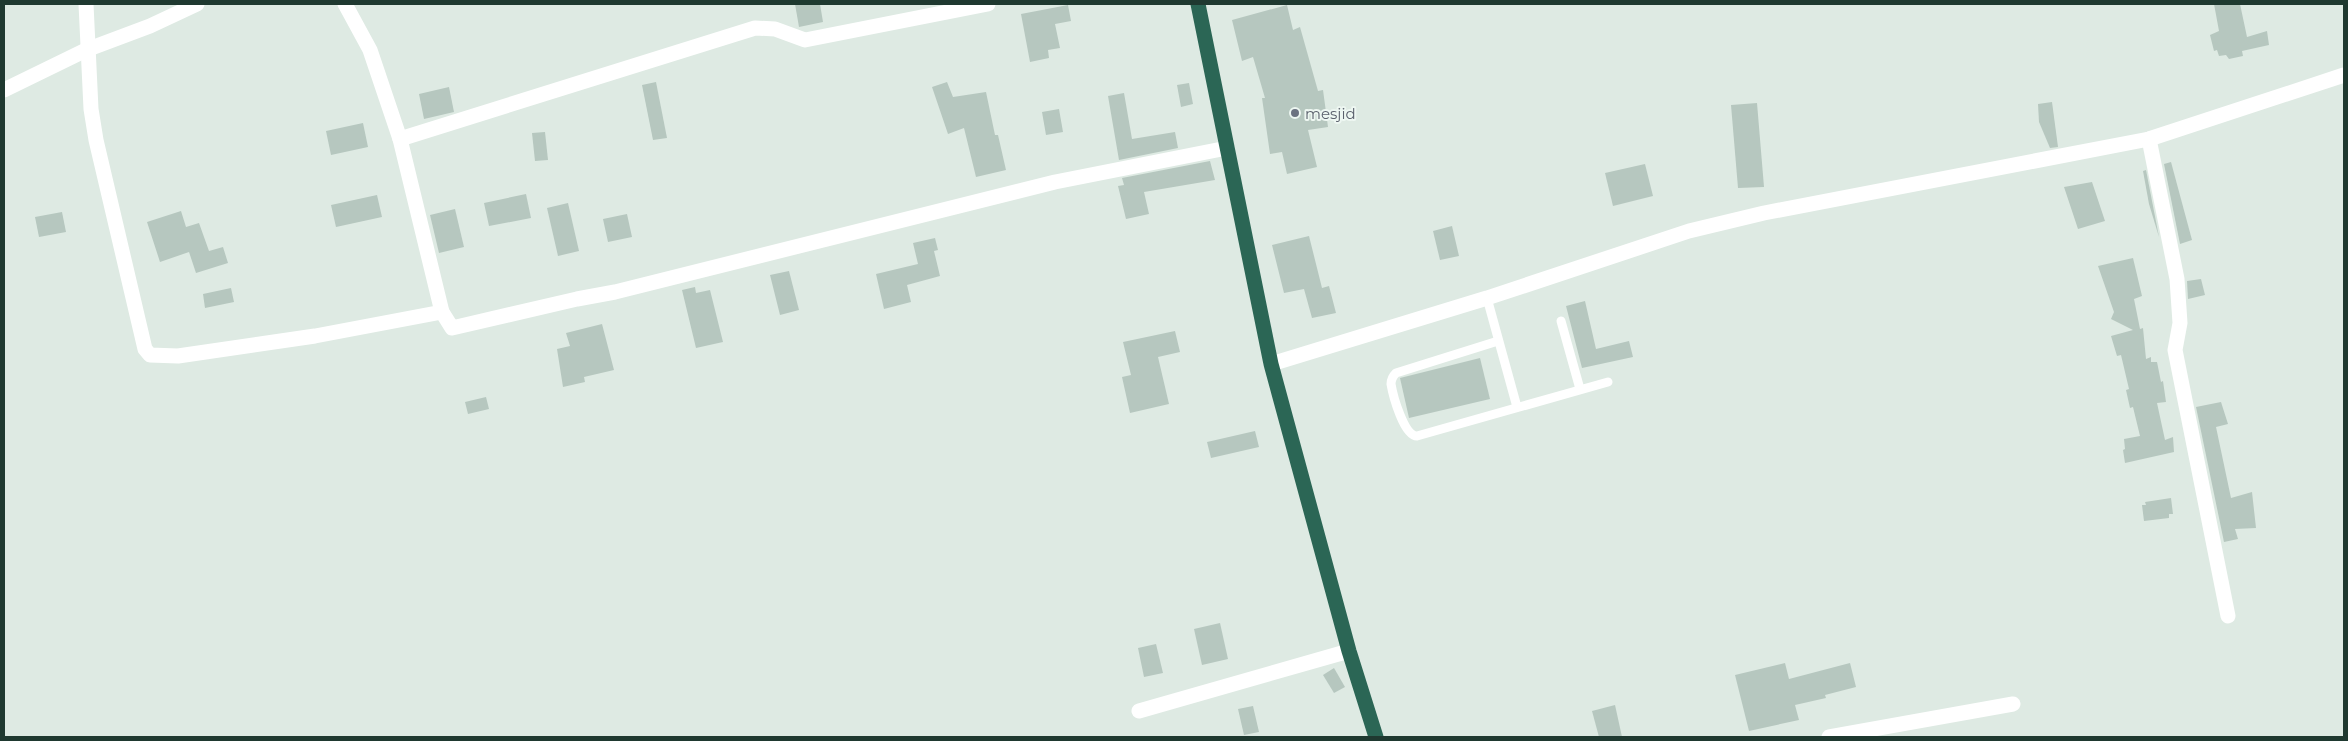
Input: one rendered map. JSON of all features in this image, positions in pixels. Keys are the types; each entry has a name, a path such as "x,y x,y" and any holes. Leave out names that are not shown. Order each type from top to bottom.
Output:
{"highway":[{"path":"1198,4 1271,364 1349,651 1376,737"}],"street":[{"path":"86,4 86,50 91,79 91,109 96,140 145,349 150,355 178,356 315,336 442,312"},
{"path":"4,90 86,50 150,26 197,4"},
{"path":"346,4 370,50 400,138 442,312 452,328 615,292 1055,182 1227,148"},
{"path":"400,138 755,28 775,29 805,40 988,4"},
{"path":"1271,364 1487,298 1689,231 1764,213 2149,139 2344,75"},
{"path":"2149,139 2177,279 2180,323 2175,350 2228,616"},
{"path":"1139,711 1349,651"},
{"path":"1829,737 2013,704"}],"lane":[{"path":"1487,298 1517,406"},
{"path":"1561,321 1580,390"},
{"path":"1498,341 1396,373 1391,384 1404,426 1412,436 1608,382"}],"building":[{"path":"795,4 820,4 823,22 799,27"},
{"path":"2214,4 2240,4 2247,37 2267,31 2269,45 2242,51 2243,56 2229,59 2226,55 2219,56 2217,50 2214,51 2210,35 2219,31"},
{"path":"1068,5 1071,21 1055,24 1060,48 1048,50 1049,58 1030,62 1021,14"},
{"path":"1287,5 1293,30 1300,27 1318,91 1323,90 1328,127 1308,130 1317,167 1287,174 1282,152 1270,154 1262,98 1265,98 1253,57 1242,61 1232,20"},
{"path":"656,82 667,138 653,140 642,85"},
{"path":"947,82 953,97 986,92 995,135 998,135 1006,170 976,177 964,128 948,134 932,87"},
{"path":"1189,83 1193,104 1181,107 1177,85"},
{"path":"449,87 454,112 424,119 419,94"},
{"path":"1124,93 1132,139 1175,132 1178,148 1119,160 1108,96"},
{"path":"2052,102 2058,147 2050,148 2039,122 2038,104"},
{"path":"1757,103 1764,187 1738,188 1731,105"},
{"path":"1059,109 1063,132 1046,135 1042,112"},
{"path":"363,123 368,147 331,155 326,131"},
{"path":"545,132 548,160 535,161 532,133"},
{"path":"1210,161 1215,180 1144,192 1149,214 1126,219 1118,186 1124,185 1122,178"},
{"path":"2171,162 2192,240 2180,244 2164,164"},
{"path":"1645,164 1653,196 1613,206 1605,173"},
{"path":"2146,170 2159,237 2149,204 2143,171"},
{"path":"2092,182 2105,221 2078,229 2064,187"},
{"path":"526,194 531,218 489,226 484,203"},
{"path":"377,195 382,217 336,227 331,205"},
{"path":"568,203 579,251 558,256 547,208"},
{"path":"455,209 464,247 439,253 430,215"},
{"path":"181,211 186,227 199,223 209,251 223,247 228,263 196,273 189,252 160,262 147,222"},
{"path":"62,212 66,232 39,237 35,217"},
{"path":"627,214 632,237 608,242 603,219"},
{"path":"1452,226 1459,256 1440,260 1433,231"},
{"path":"1309,236 1322,288 1329,286 1336,313 1312,318 1304,289 1284,293 1272,245"},
{"path":"935,238 938,250 934,251 940,276 907,285 911,302 884,309 876,274 918,264 913,243"},
{"path":"2133,258 2142,296 2134,299 2140,329 2143,328 2146,359 2151,357 2151,362 2157,362 2161,382 2163,381 2166,402 2157,403 2165,440 2173,437 2174,452 2125,463 2124,439 2140,436 2133,407 2130,408 2126,390 2129,389 2121,355 2117,356 2111,336 2133,330 2111,319 2114,312 2098,266"},
{"path":"789,271 799,310 780,315 770,275"},
{"path":"2201,279 2205,295 2188,299 2187,281"},
{"path":"695,287 696,293 710,290 723,342 696,348 682,290"},
{"path":"231,288 234,302 205,308 203,294"},
{"path":"1585,301 1596,349 1629,341 1633,357 1582,368 1566,306"},
{"path":"602,324 614,370 584,377 585,382 563,387 557,349 570,346 566,333"},
{"path":"1175,331 1180,352 1158,357 1169,404 1130,413 1122,377 1131,375 1123,342"},
{"path":"1480,358 1490,399 1409,418 1400,378"},
{"path":"486,397 489,409 468,414 465,402"},
{"path":"2221,402 2228,424 2216,427 2231,498 2252,492 2256,528 2235,529 2238,539 2224,542 2196,407"},
{"path":"1255,431 1259,447 1211,458 1207,442"},
{"path":"2171,498 2173,514 2169,514 2169,518 2144,521 2142,505 2146,505 2145,502"},
{"path":"1220,623 1228,659 1202,665 1194,629"},
{"path":"1156,644 1163,673 1144,677 1138,648"},
{"path":"1785,663 1789,679 1850,663 1856,687 1825,695 1826,698 1795,705 1799,720 1749,731 1735,675"},
{"path":"1334,668 1345,687 1334,693 1323,675"},
{"path":"1615,705 1622,737 1599,737 1592,711"},
{"path":"1253,706 1259,732 1244,735 1238,709"}],"place":[{"name":"mesjid","path":"1295,113"}]}
